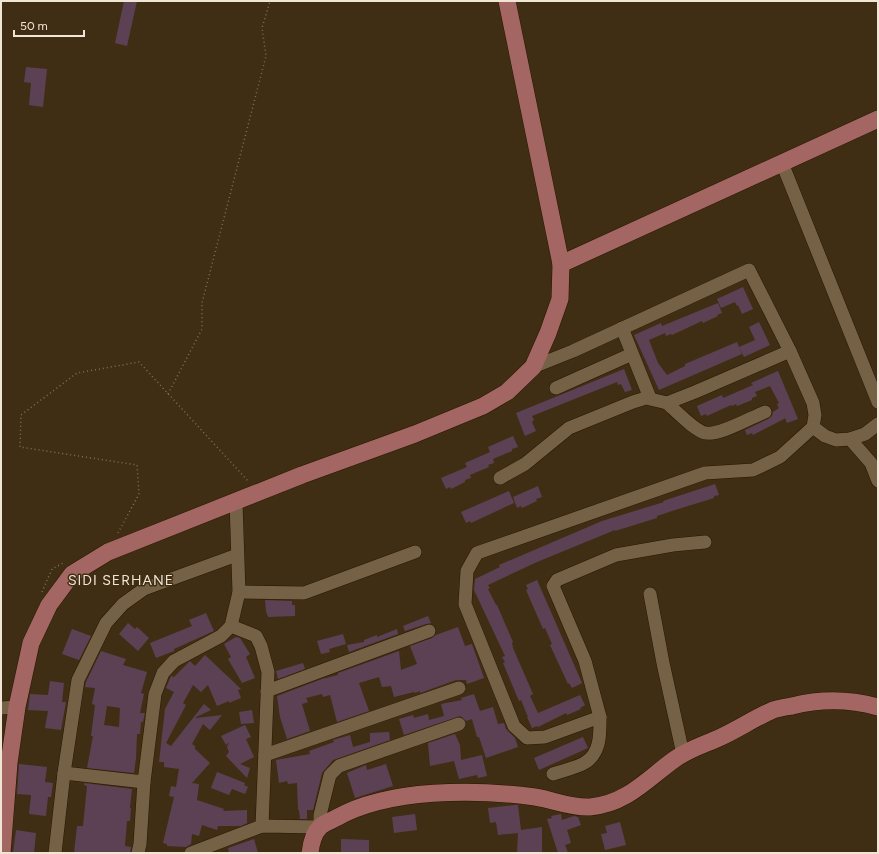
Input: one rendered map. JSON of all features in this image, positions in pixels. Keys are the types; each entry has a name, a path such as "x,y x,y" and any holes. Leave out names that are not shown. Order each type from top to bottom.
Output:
{"main road":[{"path":"2,853 9,763 9,708 31,643 49,605 72,574 108,552 302,475 414,434 483,406 507,392 533,367 548,333 560,299 561,264 557,236 507,1"},
{"path":"561,264 878,119"},
{"path":"310,853 311,841 320,827 361,806 412,794 471,791 535,797 576,807 592,806 613,801 635,791 683,754 722,737 774,710 809,702 836,701 863,703 878,707"}],"street":[{"path":"782,163 878,402"},
{"path":"533,367 573,351 749,270 790,351 813,403 815,415 813,427 780,457 753,470 705,473 477,553 467,571 465,604 514,726 527,738 545,737 600,717"},
{"path":"622,328 650,398"},
{"path":"667,403 790,351"},
{"path":"556,388 632,354"},
{"path":"500,478 525,464 569,428 633,402 650,398 667,403 689,423 706,433 722,431 765,412"},
{"path":"813,427 824,436 836,440 850,439 865,434 878,424"},
{"path":"850,439 871,463 878,481"},
{"path":"138,853 144,782 155,694 163,673 174,661 221,636 231,626 239,592 236,502"},
{"path":"553,774 586,762 597,750 600,732 600,717 585,661 552,586 557,580 616,555 673,545 705,542"},
{"path":"239,592 304,593 415,552"},
{"path":"55,853 64,773 78,680 106,623 123,604 144,589 238,555"},
{"path":"650,594 663,663 683,754"},
{"path":"231,626 256,636 261,646 268,672 262,826"},
{"path":"267,692 429,631"},
{"path":"265,756 459,688"},
{"path":"191,853 262,826 320,827 320,815 330,775 340,766 459,724"},
{"path":"64,773 144,782"}],"path":[{"path":"168,394 202,329 202,303 266,56 262,28 270,1"},
{"path":"112,536 119,533 139,494 137,465 20,447 22,415 77,372 139,362 258,493"},
{"path":"49,605 38,601 52,569 65,562"}],"building":[{"path":"124,1 137,1 127,46 115,43"},
{"path":"26,67 47,69 43,107 29,105 31,83 24,82"},
{"path":"743,287 753,309 742,314 735,302 721,308 717,299"},
{"path":"718,303 722,313 717,315 718,316 703,323 702,321 672,335 666,336 665,333 649,340 658,363 667,375 685,366 685,364 737,342 742,354 659,390 634,335 661,323 662,326"},
{"path":"759,322 770,345 744,357 739,347 755,340 749,327"},
{"path":"624,369 632,390 625,392 621,384 618,385 617,382 532,416 534,420 532,422 536,431 525,436 516,413"},
{"path":"778,371 798,419 787,423 785,418 753,435 752,433 747,435 745,430 768,419 772,416 773,412 779,408 777,404 779,403 770,386 755,392 757,396 752,398 752,400 737,406 736,404 731,405 707,416 706,414 701,416 697,406 722,395 723,398 753,385 751,383"},
{"path":"513,436 518,447 493,459 494,463 488,465 489,467 470,475 471,478 465,480 465,482 451,489 450,487 446,489 441,478 467,467 465,463 490,452 488,447"},
{"path":"715,484 719,495 714,496 714,498 657,516 657,518 615,530 537,562 488,585 490,588 488,589 497,605 513,642 513,648 533,694 530,696 538,713 580,695 585,705 580,708 581,709 567,715 566,713 538,727 532,728 521,700 519,701 503,663 505,662 502,657 505,656 474,590 475,579 500,567 499,565 602,521 664,502 663,501"},
{"path":"538,486 542,497 522,508 521,506 517,508 513,497"},
{"path":"509,491 514,503 471,523 470,521 466,523 461,512"},
{"path":"537,580 582,683 572,688 569,683 568,684 550,645 552,644 545,628 543,629 526,590 528,589 526,585"},
{"path":"265,600 292,601 292,605 295,605 295,616 268,617"},
{"path":"206,613 214,631 174,649 174,651 156,658 150,643 192,626 189,620"},
{"path":"428,616 431,623 405,631 403,626"},
{"path":"128,623 135,629 137,627 149,638 138,651 119,634"},
{"path":"458,627 465,646 472,644 484,678 467,684 466,680 456,680 420,693 420,691 394,697 391,686 382,687 379,677 359,683 369,711 337,722 330,695 323,697 322,694 306,698 308,702 302,704 310,731 287,739 280,717 277,696 322,679 338,675 338,673 399,651 401,670 417,664 410,646"},
{"path":"72,629 91,636 79,660 62,654"},
{"path":"397,629 398,634 349,652 347,645 364,642 364,640 377,635 377,637"},
{"path":"343,634 346,644 329,649 330,652 321,654 317,641"},
{"path":"236,637 240,638 250,654 246,657 255,678 242,683 228,659 231,657 224,644"},
{"path":"101,651 126,659 123,665 147,672 141,693 144,694 140,713 145,713 143,722 141,722 140,734 137,734 134,773 87,768 93,736 91,736 95,705 92,704 95,688 85,687","holes":["107,706 120,708 119,727 104,725"]},
{"path":"205,655 241,689 238,690 241,698 217,706 208,685 201,692 193,685 183,703 186,705 166,743 171,746 204,704 211,710 196,718 222,715 210,730 203,724 192,744 195,746 195,749 210,763 192,783 199,784 197,800 224,809 223,811 247,810 247,823 241,826 218,826 217,830 202,825 199,836 192,834 191,844 186,847 167,846 167,844 163,843 174,797 169,796 171,786 176,787 179,769 164,767 164,762 159,762 165,709 174,692 166,688 171,676 174,677 190,661 195,666"},
{"path":"303,663 305,669 278,679 276,671"},
{"path":"50,681 64,683 62,702 66,702 61,730 45,728 48,711 28,710 30,694 48,695"},
{"path":"474,694 480,711 493,707 498,724 504,723 506,729 515,738 518,747 486,758 479,737 477,737 472,719 466,721 460,716 404,735 399,719 413,715 414,718 428,714 429,720 444,716 441,704 462,700 461,698"},
{"path":"252,710 254,723 241,724 239,712"},
{"path":"245,725 251,737 246,739 254,757 240,764 250,768 247,778 226,756 229,752 227,747 229,742 226,745 221,736"},
{"path":"389,732 390,740 333,760 322,773 313,810 307,810 307,819 300,819 298,810 297,783 288,784 287,781 279,783 276,760 310,754 309,751 334,742 333,740 350,735 353,747 370,742 370,733"},
{"path":"455,734 460,745 461,760 482,755 487,776 478,778 477,775 459,779 454,761 430,766 428,743"},
{"path":"583,737 588,748 539,770 534,758"},
{"path":"19,764 47,767 45,782 53,783 51,797 48,797 46,816 29,814 31,795 17,794"},
{"path":"386,764 393,786 355,798 347,773 342,775 366,765 367,770"},
{"path":"217,772 245,783 244,785 248,787 245,794 232,789 229,795 211,788"},
{"path":"84,783 132,789 130,821 127,821 125,846 131,847 130,853 74,853 77,826 83,826 87,786 84,785"},
{"path":"518,805 521,830 542,827 542,853 517,853 518,833 498,835 496,822 490,823 488,808"},
{"path":"415,814 417,830 394,833 392,817"},
{"path":"561,814 562,820 574,816 578,817 581,825 567,830 571,843 565,845 568,853 558,853 547,819 552,818 551,816"},
{"path":"620,822 626,845 605,850 601,834 607,833 605,826"},
{"path":"16,830 36,833 34,853 13,853"},
{"path":"254,839 258,853 229,853 228,848"},
{"path":"341,839 369,840 369,853 341,853"}],"district":[{"name":"SIDI SERHANE","path":"121,580"}]}
